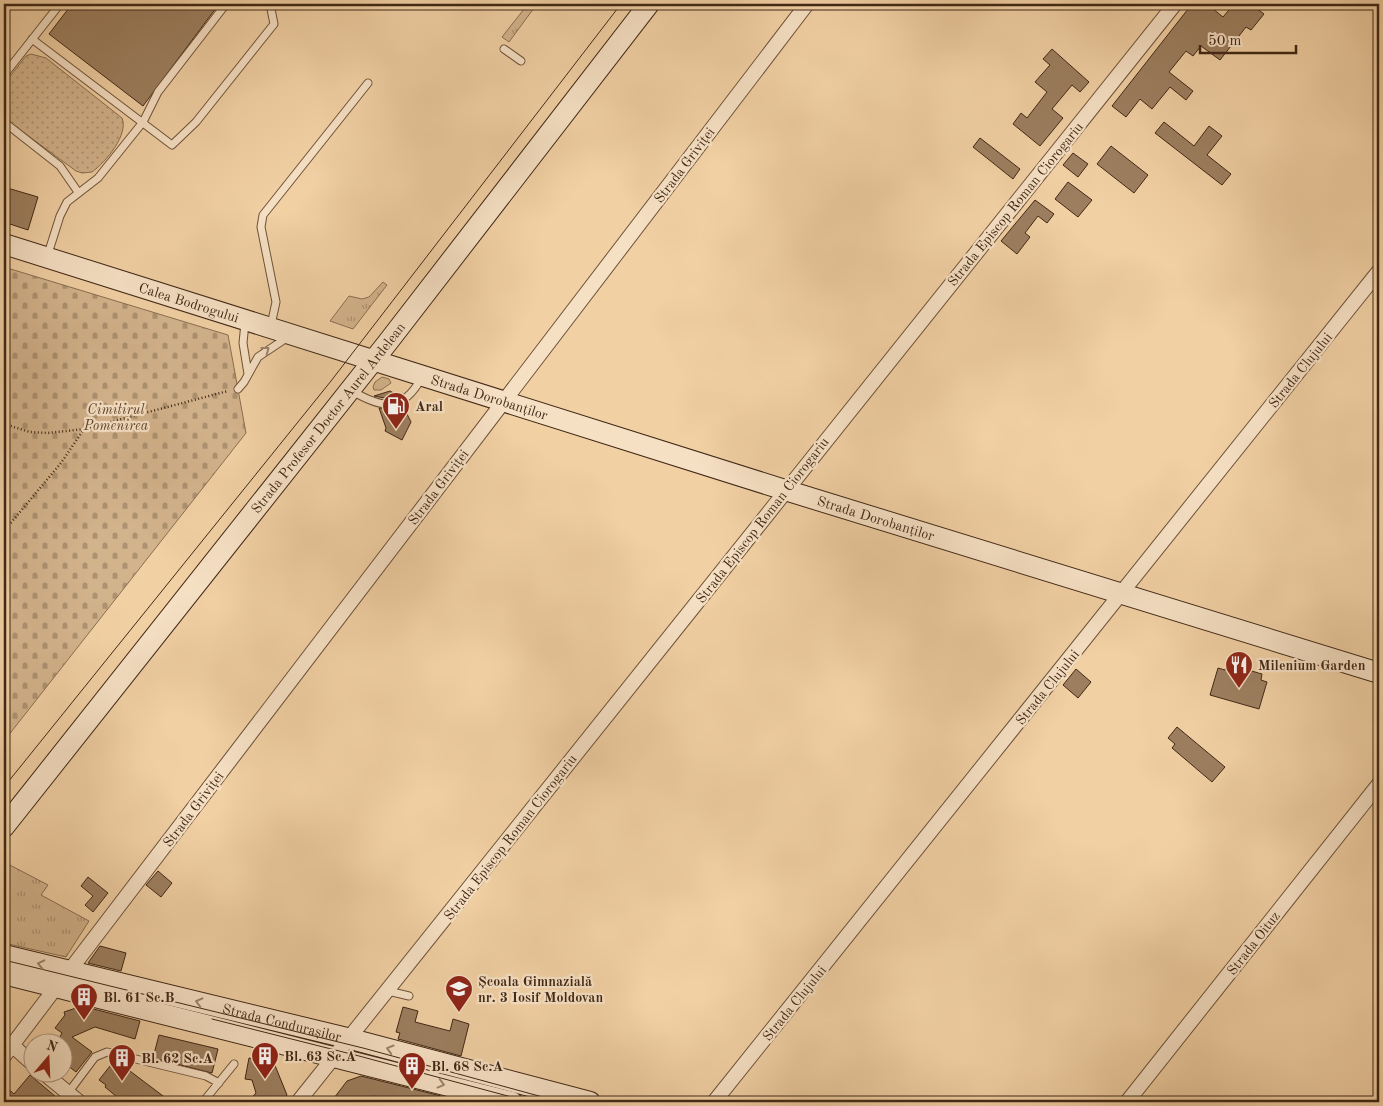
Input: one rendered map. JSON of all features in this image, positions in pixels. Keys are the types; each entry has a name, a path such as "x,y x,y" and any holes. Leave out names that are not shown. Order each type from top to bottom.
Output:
{"main road":[{"name":"Strada Profesor Doctor Aurel Ardelean","path":"4,827 350,390 646,5"},
{"name":"Calea Bodrogului","path":"4,244 373,360"},
{"name":"Strada Dorobanților","path":"373,360 785,490 1379,673"},
{"name":"Strada Condurașilor","path":"4,955 351,1039 590,1102"},
{"name":"Strada Condurașilor","path":"4,974 512,1102"}],"street":[{"name":"Strada Griviței","path":"70,970 807,4"},
{"name":"Strada Episcop Roman Ciorogariu","path":"298,1102 351,1039 785,490 1175,4"},
{"name":"Strada Clujului","path":"714,1102 1379,271"},
{"name":"Strada Oituz","path":"1127,1102 1379,784"},
{"path":"22,1058 8,1051 57,986"},
{"path":"57,1084 79,1102"}],"lane":[{"path":"4,75 60,4"},
{"path":"47,258 64,207 78,192 98,178 143,122 158,92 226,4"},
{"path":"32,40 172,145 184,135 274,24 270,4"},
{"path":"504,49 521,61"},
{"path":"270,327 276,302 261,227 263,214 368,83"},
{"path":"4,122 60,166 78,192"},
{"path":"246,320 242,337 248,374"},
{"path":"238,388 244,382 255,361 262,353 292,334"},
{"path":"350,390 366,400 393,405 400,403 412,394 422,376"},
{"path":"388,991 409,996"},
{"path":"68,1093 94,1057 107,1052 206,1076 219,1083"},
{"path":"203,1102 234,1064"}],"path":[{"path":"4,424 30,432 48,433 84,429 238,388"},
{"path":"4,438 8,425"},
{"path":"4,531 62,463 84,429"}],"green space":[{"path":"528,4 537,4 509,42 502,37"},
{"path":"31,54 46,58 122,118 122,132 115,147 104,162 92,172 82,173 76,171 4,118 4,84 26,56"},
{"name":"Cimitirul Pomenirea","path":"4,267 228,335 246,433 4,741"},
{"path":"383,282 387,285 353,329 330,321 349,296 362,299 369,297"},
{"path":"382,377 389,379 391,383 381,390 374,390 375,382"},
{"path":"4,862 48,885 41,895 89,921 66,957 4,943"}],"building":[{"path":"72,4 219,4 143,106 49,34"},
{"path":"1192,4 1207,4 1223,17 1234,4 1251,4 1264,14 1251,30 1246,27 1220,60 1201,46 1193,56 1186,51 1169,72 1193,91 1186,100 1170,87 1152,109 1140,99 1126,117 1112,106"},
{"path":"1052,49 1089,82 1080,92 1072,85 1052,109 1063,118 1040,146 1013,124 1021,113 1027,118 1047,92 1035,82 1050,65 1043,59"},
{"path":"1164,122 1194,146 1209,126 1222,136 1207,155 1231,174 1222,185 1155,133"},
{"path":"980,138 1020,169 1013,179 973,147"},
{"path":"1111,146 1148,175 1134,193 1097,164"},
{"path":"1073,153 1088,164 1078,177 1063,165"},
{"path":"1068,182 1092,200 1078,217 1055,199"},
{"path":"4,187 38,197 28,230 4,222"},
{"path":"1035,200 1054,214 1047,223 1038,216 1025,233 1030,237 1017,254 1001,241"},
{"path":"390,391 399,396 390,399 374,396"},
{"path":"403,406 411,422 402,440 385,431 386,428 379,408 391,409"},
{"name":"Milenium Garden","path":"1227,664 1262,674 1261,680 1267,682 1259,709 1210,695 1218,668 1225,670"},
{"path":"1076,669 1091,682 1078,698 1063,685"},
{"path":"1177,727 1225,767 1212,782 1172,748 1175,744 1168,738"},
{"path":"158,871 172,883 161,897 146,885"},
{"path":"88,877 108,893 93,912 85,905 93,896 81,886"},
{"path":"100,946 126,953 121,971 88,963"},
{"path":"82,1006 140,1021 135,1039 95,1027 72,1037 72,1034 61,1034 55,1028 65,1015 64,1012"},
{"path":"403,1007 418,1011 415,1022 450,1031 453,1019 469,1024 461,1056 398,1039 400,1033 396,1032"},
{"path":"159,1035 218,1049 212,1073 153,1058"},
{"path":"72,1037 92,1052 76,1072 72,1069"},
{"name":"Bl. 63 Sc.A","path":"249,1058 274,1063 287,1095 280,1102 248,1102 256,1093 252,1080 245,1079"},
{"name":"Bl. 62 Sc.A","path":"114,1061 171,1102 123,1102 99,1080"},
{"path":"361,1076 441,1096 440,1102 396,1102 374,1096 368,1101 331,1102 347,1081"},
{"path":"22,1084 41,1084 62,1102 4,1102 4,1085 14,1094"}],"tram line":[{"path":"4,787 331,381 621,4"},
{"path":"4,960 363,1048 561,1102"},
{"path":"212,1019 530,1102"}],"place":[{"name":"Aral","path":"396,430"},
{"name":"Milenium Garden","path":"1239,689"},
{"name":"Școala Gimnazială nr. 3 Iosif Moldovan","path":"459,1013"},
{"name":"Bl. 61 Sc.B","path":"84,1021"},
{"name":"Bl. 63 Sc.A","path":"265,1080"},
{"name":"Bl. 62 Sc.A","path":"122,1082"},
{"name":"Bl. 68 Sc.A","path":"412,1090"}]}
